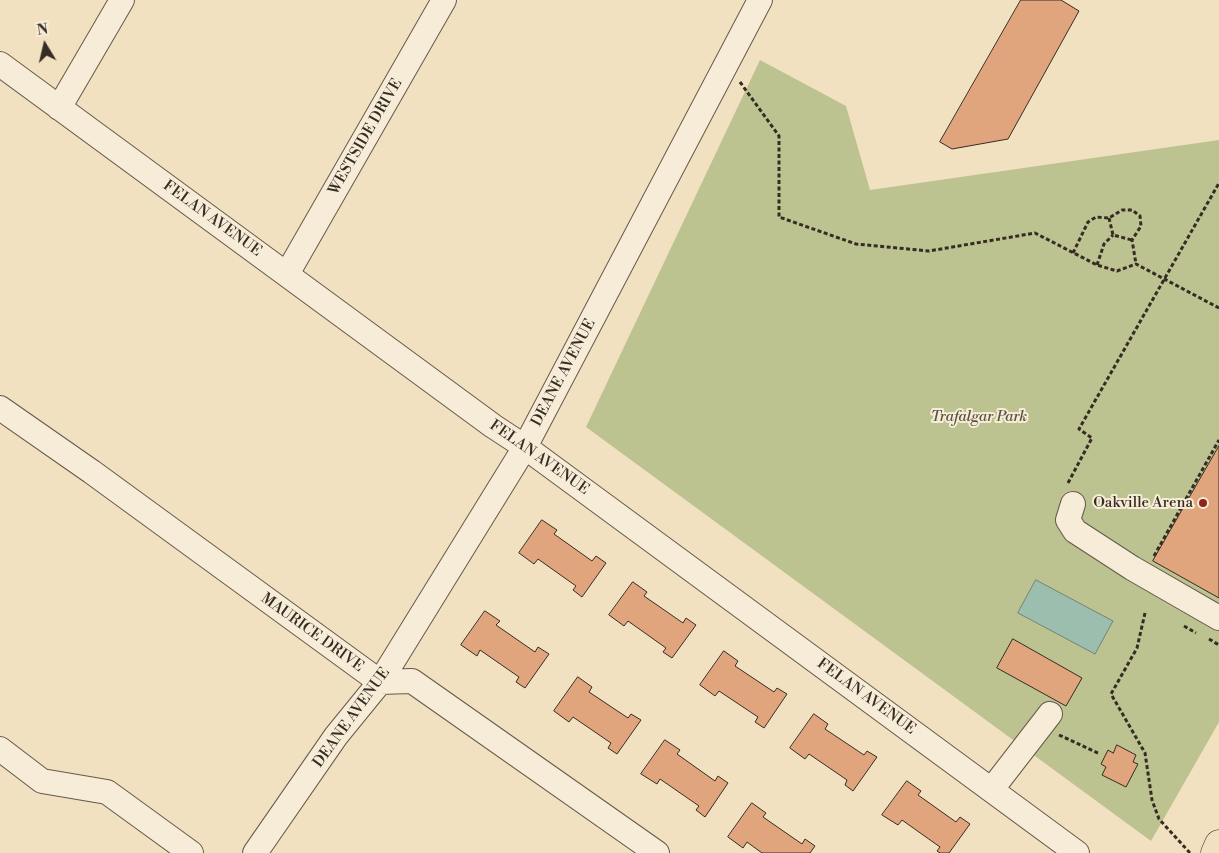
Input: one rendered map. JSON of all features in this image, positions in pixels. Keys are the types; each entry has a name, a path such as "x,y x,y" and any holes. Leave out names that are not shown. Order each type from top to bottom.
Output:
{"main road":[{"path":"1215,853 1219,844"}],"street":[{"path":"59,108 122,0"},
{"name":"WESTSIDE DRIVE","path":"287,274 444,0"},
{"name":"DEANE AVENUE","path":"255,853 336,736 380,682 525,447 760,0"},
{"name":"FELAN AVENUE","path":"0,64 1077,853"},
{"name":"MAURICE DRIVE","path":"0,408 92,472 380,682"},
{"path":"1069,495 1068,520 1075,531 1132,568 1219,618"},
{"path":"380,682 412,681 657,853"},
{"path":"992,789 1045,720"},
{"path":"0,749 42,781 107,792 191,853"}],"path":[{"path":"727,63 779,136 779,218 856,244 929,251 1035,233 1097,266 1117,272 1136,264 1219,308"},
{"path":"1069,495 1092,438 1079,429 1219,183"},
{"path":"1073,253 1088,222 1096,217 1109,218 1122,210 1132,210 1140,216 1141,226 1132,240 1136,264"},
{"path":"1109,218 1113,235"},
{"path":"1097,266 1104,244 1113,235"},
{"path":"1113,235 1132,240"},
{"path":"1132,568 1139,554 1151,561 1219,440"},
{"path":"1145,613 1136,648 1111,694 1145,753 1152,800 1159,818 1190,853"},
{"path":"1180,623 1219,644"},
{"path":"1045,720 1100,754"}],"green space":[{"name":"Trafalgar Park","path":"760,60 846,106 870,190 1219,140 1219,722 1151,841 586,427"}],"shaded area":[{"path":"1036,580 1113,621 1095,654 1018,613"}],"building":[{"path":"1021,0 1061,0 1079,11 1008,139 952,149 940,142"},
{"name":"Oakville Arena","path":"1219,446 1219,598 1153,561"},
{"path":"542,520 557,530 554,534 592,561 596,556 606,563 582,597 573,590 576,586 538,559 534,564 519,553"},
{"path":"633,582 647,592 644,596 683,623 686,618 696,625 672,658 663,652 666,648 628,621 624,626 609,615"},
{"path":"485,611 500,621 496,625 535,652 538,647 549,654 525,688 516,682 519,677 480,650 477,656 461,645"},
{"path":"1013,639 1082,678 1066,706 997,668"},
{"path":"724,651 738,661 735,666 774,692 777,688 787,694 764,728 755,722 758,717 719,691 715,696 700,685"},
{"path":"578,677 592,687 589,692 628,718 631,714 641,720 617,754 608,748 611,743 573,717 569,722 554,711"},
{"path":"814,714 828,724 825,729 864,755 867,751 877,757 853,791 845,785 847,780 809,754 805,759 790,748"},
{"path":"665,740 680,750 677,754 715,781 718,776 728,783 705,817 696,810 699,806 660,779 657,784 641,774"},
{"path":"1117,745 1136,755 1133,762 1138,764 1126,787 1102,775 1106,767 1101,764 1108,750 1113,753"},
{"path":"907,781 921,791 918,795 956,822 960,817 970,824 949,853 937,851 940,847 902,820 898,825 882,815"},
{"path":"752,803 766,813 763,817 802,844 805,839 815,846 810,853 762,853 747,842 743,848 728,837"}],"place":[{"name":"Oakville Arena","path":"1203,503"}]}
